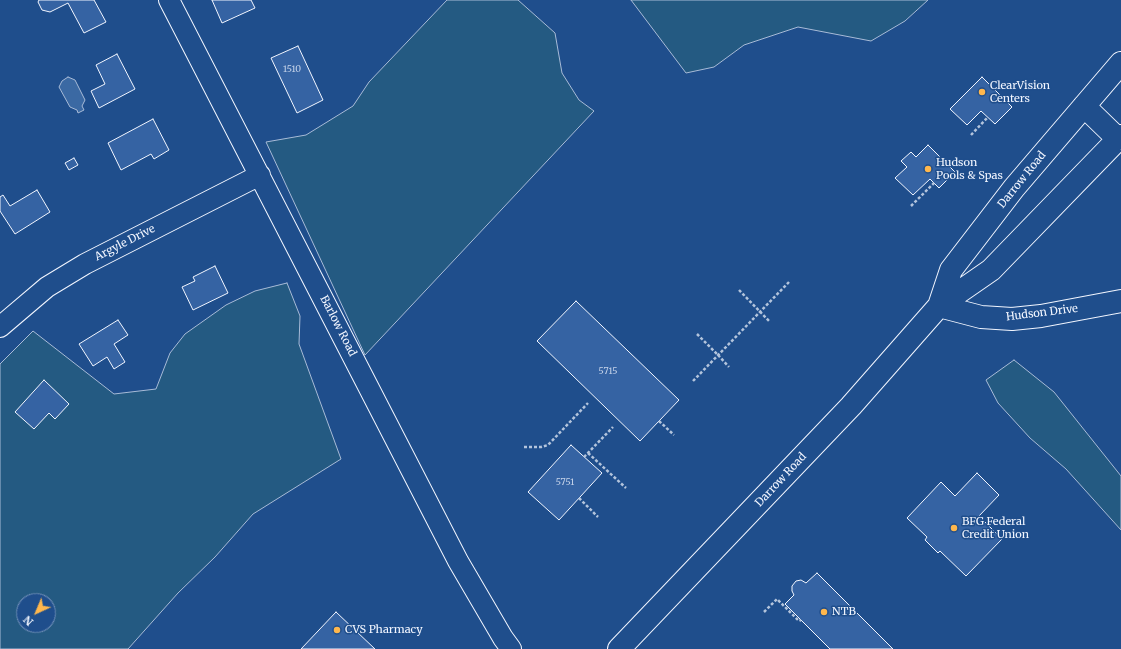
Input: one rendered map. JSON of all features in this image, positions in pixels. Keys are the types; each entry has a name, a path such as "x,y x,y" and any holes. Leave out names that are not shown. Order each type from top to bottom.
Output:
{"main road":[{"name":"Darrow Road","path":"940,306 951,270 1014,188 1121,63"},
{"path":"1084,106 1120,138"},
{"name":"Darrow Road","path":"619,649 841,417 940,306 991,270 1120,138"},
{"name":"Hudson Drive","path":"940,306 981,317 1012,319 1041,316 1121,301"}],"street":[{"name":"Barlow Road","path":"169,0 458,561 511,649"},
{"name":"Argyle Drive","path":"0,327 47,287 85,264 260,175"}],"path":[{"path":"971,135 988,117"},
{"path":"911,206 934,183"},
{"path":"694,381 789,282"},
{"path":"739,290 770,322"},
{"path":"697,334 729,367"},
{"path":"524,447 541,447 548,445 588,403"},
{"path":"659,421 674,435"},
{"path":"584,457 612,427"},
{"path":"588,453 626,488"},
{"path":"579,498 598,517"},
{"path":"764,612 777,599 799,621 801,620"}],"shaded area":[{"path":"447,0 518,0 555,33 562,73 579,100 594,111 365,355 266,142 306,135 353,106 369,82"},
{"path":"631,0 928,0 905,21 871,41 798,27 744,45 714,67 686,73"},
{"path":"68,77 75,80 85,100 82,106 84,110 78,113 77,110 70,107 59,87 62,81"},
{"path":"287,283 300,316 299,344 341,459 253,514 215,557 178,593 128,649 0,649 0,364 33,331 114,394 156,389 170,353 185,334 226,305 255,291"},
{"path":"1014,360 1054,392 1121,476 1121,530 1066,469 1030,438 998,403 986,380"}],"building":[{"path":"39,0 94,0 106,22 84,33 68,3 50,12 42,10 38,2"},
{"path":"212,0 251,0 255,8 222,23"},
{"path":"298,46 323,100 297,113 271,58"},
{"path":"117,54 135,89 99,108 91,91 105,84 96,65"},
{"name":"ClearVision Centers","path":"982,77 1012,107 995,124 981,111 967,125 950,109"},
{"path":"153,119 169,150 154,159 151,154 121,170 108,143"},
{"name":"Hudson Pools & Spas","path":"928,145 955,172 939,188 930,179 913,195 895,178 907,167 901,161 911,152 916,157"},
{"path":"74,158 78,165 69,170 65,163"},
{"path":"37,190 50,212 15,234 0,211 0,197 3,195 10,206"},
{"path":"215,266 228,293 193,310 182,287 195,281 193,277"},
{"path":"576,301 679,400 640,441 537,341"},
{"path":"118,320 128,335 114,344 125,362 114,369 107,357 93,366 79,344"},
{"path":"44,380 69,404 55,419 49,413 34,429 15,412"},
{"path":"571,445 602,473 559,520 528,492"},
{"name":"BFG Federal Credit Union","path":"977,473 999,495 979,516 1002,539 966,576 940,551 938,553 925,540 927,537 907,518 941,482 955,496"},
{"name":"NTB","path":"817,573 893,649 830,649 785,604 794,595 792,586 796,581 801,580 806,583"},
{"name":"CVS Pharmacy","path":"336,612 375,649 301,649"}],"place":[{"name":"ClearVision Centers","path":"982,92"},
{"name":"Hudson Pools & Spas","path":"928,169"},
{"name":"BFG Federal Credit Union","path":"954,528"},
{"name":"NTB","path":"824,612"},
{"name":"CVS Pharmacy","path":"337,630"}]}
